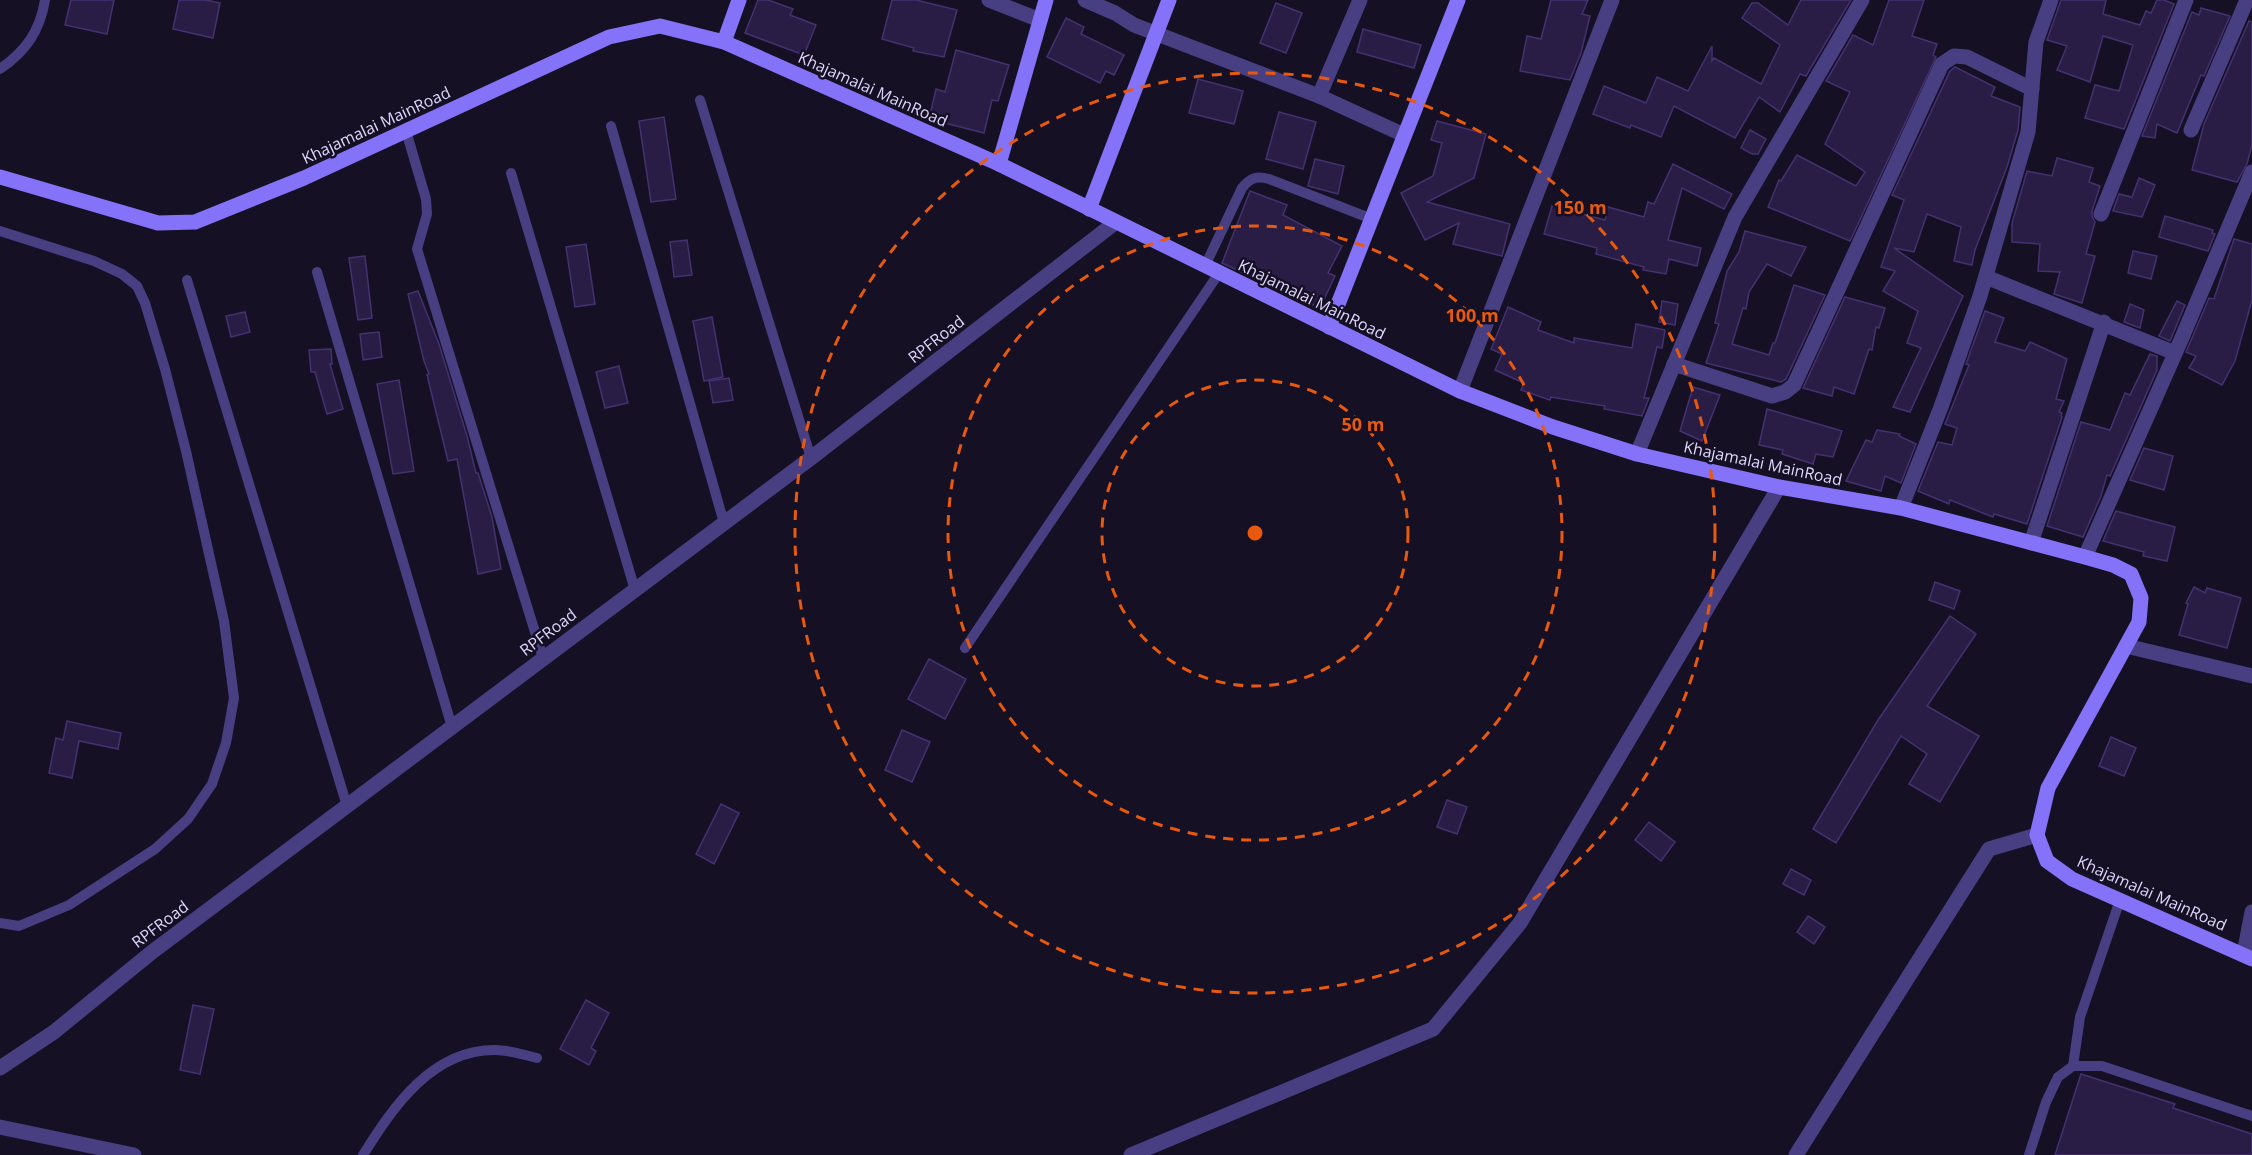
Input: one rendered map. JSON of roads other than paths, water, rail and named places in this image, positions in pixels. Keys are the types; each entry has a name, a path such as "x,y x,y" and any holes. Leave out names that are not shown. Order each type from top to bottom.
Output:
{"main road":[{"path":"724,42 739,0"},
{"path":"999,164 1046,0"},
{"path":"1089,208 1169,0"},
{"path":"1329,327 1458,0"},
{"name":"Khajamalai MainRoad","path":"0,177 158,223 195,222 304,178 609,37 660,26 724,42 999,164 1460,391 1553,427 1637,454 1779,487 1901,508 2085,557 2131,574 2141,598 2139,622 2048,788 2037,835 2047,861 2072,879 2248,957"}],"street":[{"path":"988,0 1040,20"},
{"path":"1085,0 1114,13 1134,26 1320,96 1404,135"},
{"path":"1320,96 1360,0"},
{"path":"1460,391 1612,0"},
{"path":"1637,454 1735,217 1862,0"},
{"path":"1901,508 1941,407 1986,276 2028,132 2037,42 2051,0"},
{"path":"2101,214 2186,0"},
{"path":"2190,130 2247,0"},
{"path":"1674,364 1772,396 1790,389 1794,385 1942,63 1954,56 1967,57 2032,89"},
{"path":"2085,557 2252,172"},
{"name":"RPFRoad","path":"0,1068 54,1032 152,952 811,458 1116,222"},
{"path":"1986,276 2104,322 2175,353"},
{"path":"2031,543 2104,322"},
{"path":"1131,1155 1434,1029 1520,923 1779,487"},
{"path":"2126,646 2252,676"},
{"path":"1796,1155 1989,849 2037,835"},
{"path":"2248,957 2252,912"},
{"path":"0,1127 134,1155"}],"lane":[{"path":"0,69 12,61 34,36 43,14 45,0"},
{"path":"700,100 811,458"},
{"path":"611,126 724,523"},
{"path":"406,131 426,199 427,214 417,249 543,658"},
{"path":"511,173 635,590"},
{"path":"1204,266 1242,188 1249,179 1258,177 1269,179 1372,219"},
{"path":"0,231 94,261 122,274 137,286 145,303 165,369 186,451 224,621 234,698 226,744 212,784 188,819 155,849 69,905 19,926 0,923"},
{"path":"317,272 452,727"},
{"path":"964,648 1219,273"},
{"path":"187,280 347,806"},
{"path":"2073,1066 2080,1017 2120,900"},
{"path":"363,1155 385,1119 412,1086 443,1064 476,1051 498,1050 537,1058"},
{"path":"2029,1155 2046,1102 2058,1077 2073,1066 2102,1066 2252,1116"}]}
